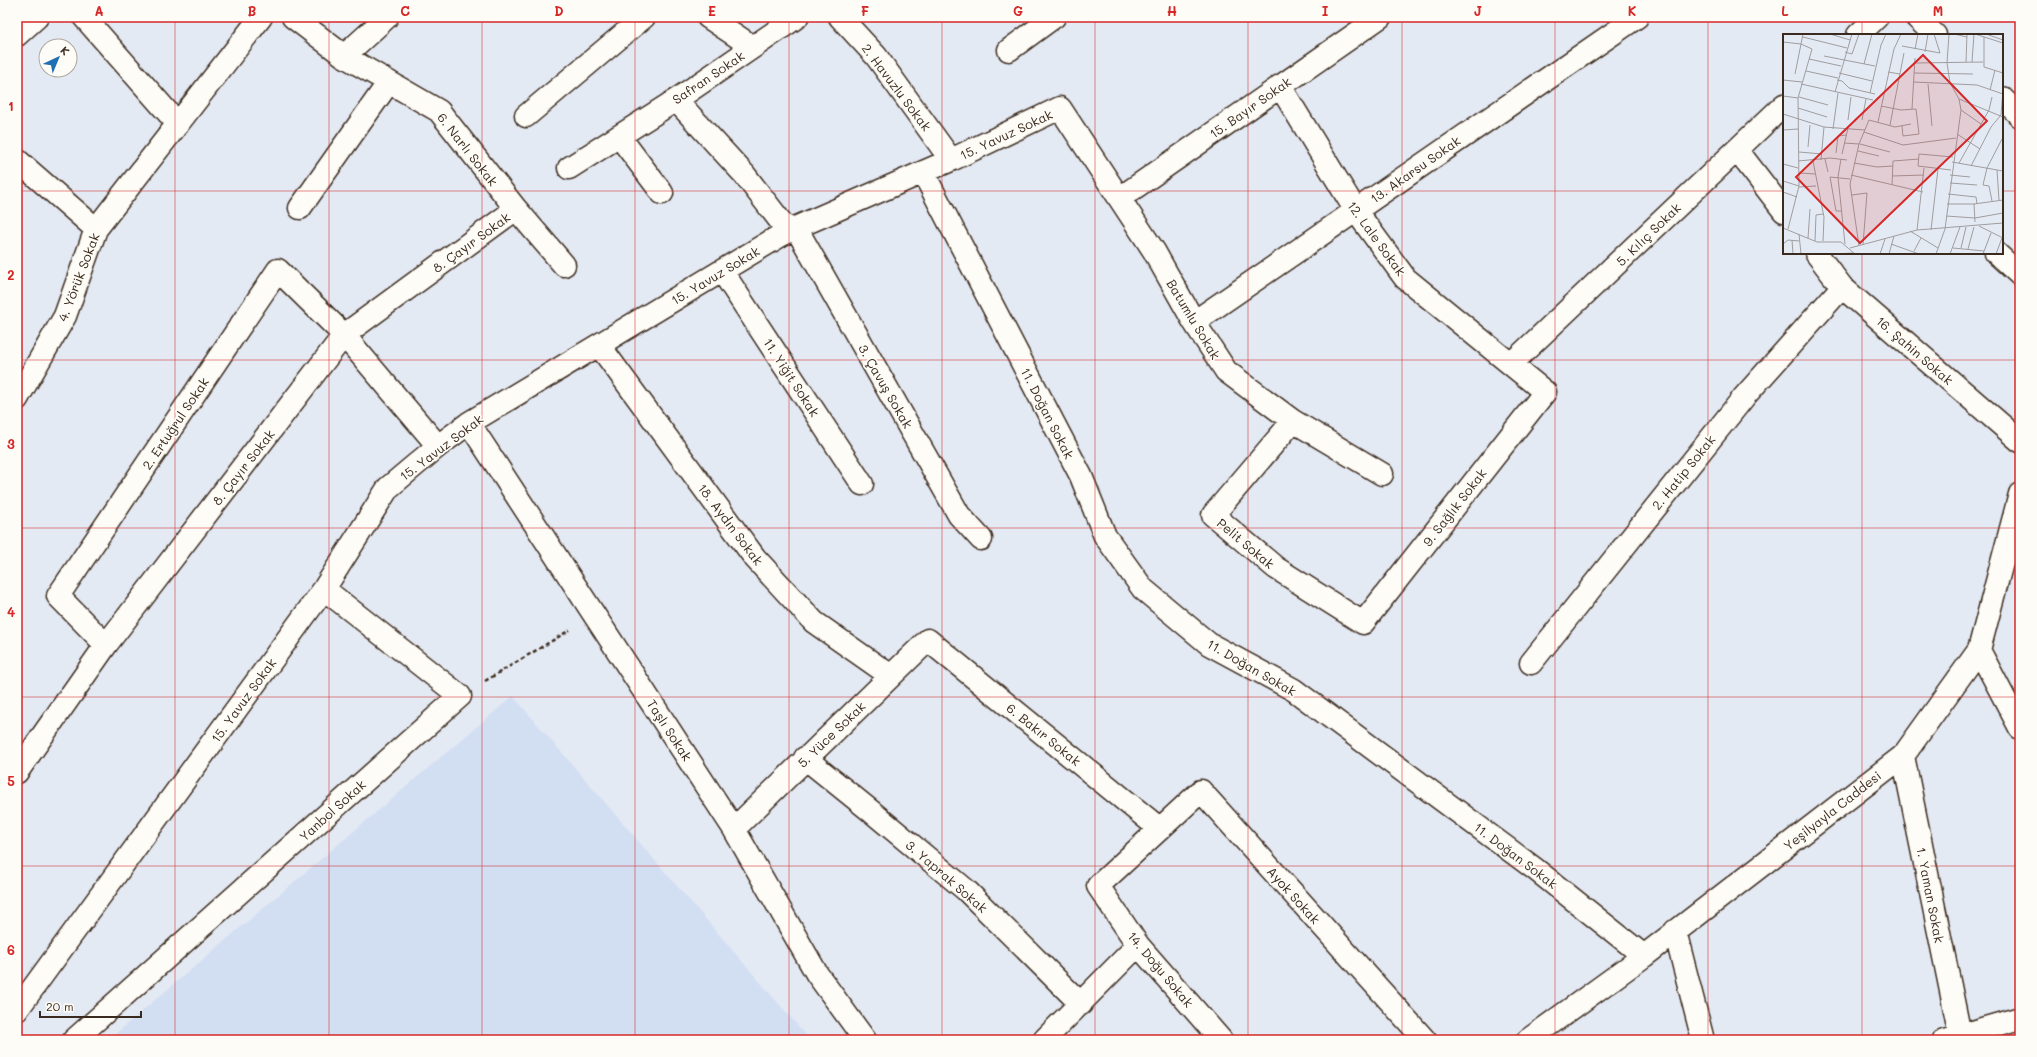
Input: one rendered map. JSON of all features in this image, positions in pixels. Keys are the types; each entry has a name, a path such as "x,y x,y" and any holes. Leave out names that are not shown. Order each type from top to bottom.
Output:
{"street":[{"path":"17,35 36,17"},
{"path":"84,17 178,124"},
{"name":"4. Yörük Sokak","path":"17,399 65,316 96,229 261,17"},
{"name":"6. Narlı Sokak","path":"293,17 344,56 439,111 516,209 564,265"},
{"path":"344,56 387,17"},
{"path":"526,116 644,17"},
{"path":"708,17 753,47"},
{"name":"Safran Sokak","path":"569,168 676,100 797,17"},
{"name":"2. Havuzlu Sokak","path":"840,17 876,56 950,160"},
{"path":"1009,50 1054,17"},
{"name":"15. Bayır Sokak","path":"1120,198 1380,17"},
{"name":"13. Akarsu Sokak","path":"1194,322 1637,17"},
{"path":"1859,34 1877,17"},
{"path":"1916,17 1934,34"},
{"path":"300,208 389,82"},
{"name":"12. Lale Sokak","path":"1280,86 1356,211 1405,278 1512,363 1545,392"},
{"path":"2003,99 2020,116"},
{"name":"3. Çavuş Sokak","path":"676,100 744,174 792,230 959,515 981,539"},
{"name":"5. Kılıç Sokak","path":"1512,363 1783,106"},
{"name":"15. Yavuz Sokak","path":"17,1010 324,589 388,488 438,446 469,423 792,230 950,160 1060,108"},
{"name":"Batumlu Sokak","path":"1060,108 1120,198 1154,252 1194,322 1226,371 1293,421 1382,474"},
{"path":"619,136 662,193"},
{"path":"1737,150 1783,210"},
{"path":"17,160 96,229"},
{"name":"11. Doğan Sokak","path":"923,172 1081,476 1105,536 1143,589 1209,644 1294,690 1536,869 1644,956"},
{"name":"8. Çayır Sokak","path":"17,772 106,645 344,335 516,209"},
{"name":"16. Şahin Sokak","path":"1817,254 1842,287 2020,441"},
{"path":"1997,254 2020,275"},
{"name":"2. Ertuğrul Sokak","path":"106,645 58,596 278,270 344,335"},
{"name":"11. Yiğit Sokak","path":"722,271 862,484"},
{"name":"2. Hatip Sokak","path":"1531,663 1744,396 1842,287"},
{"path":"344,335 438,446"},
{"name":"18. Aydın Sokak","path":"599,345 755,558 814,622 891,676"},
{"name":"9. Sağlık Sokak","path":"1363,623 1545,392"},
{"name":"Pelit Sokak","path":"1293,421 1213,515 1276,568 1363,623"},
{"name":"Taşlı Sokak","path":"469,423 734,829 816,974 865,1040"},
{"name":"Yeşilyayla Caddesi","path":"1528,1040 1644,956 1903,756 1979,650 2020,494"},
{"name":"Yanbol Sokak","path":"74,1040 460,696 324,589"},
{"name":"5. Yüce Sokak","path":"734,829 805,758 928,640"},
{"name":"6. Bakır Sokak","path":"928,640 1160,829"},
{"path":"1979,650 2020,728"},
{"name":"1. Yaman Sokak","path":"1903,756 1952,1038"},
{"name":"3. Yaprak Sokak","path":"805,758 966,890 1081,1004"},
{"name":"Ayok Sokak","path":"1160,829 1201,791 1425,1040"},
{"name":"14. Doğu Sokak","path":"1160,829 1098,886 1138,945 1221,1040"},
{"path":"1675,931 1703,1040"},
{"path":"1044,1040 1138,945"},
{"path":"1952,1038 2020,1018"}],"path":[{"path":"506,669 595,616"}],"shaded area":[{"path":"513,696 810,1040 108,1040"}]}
